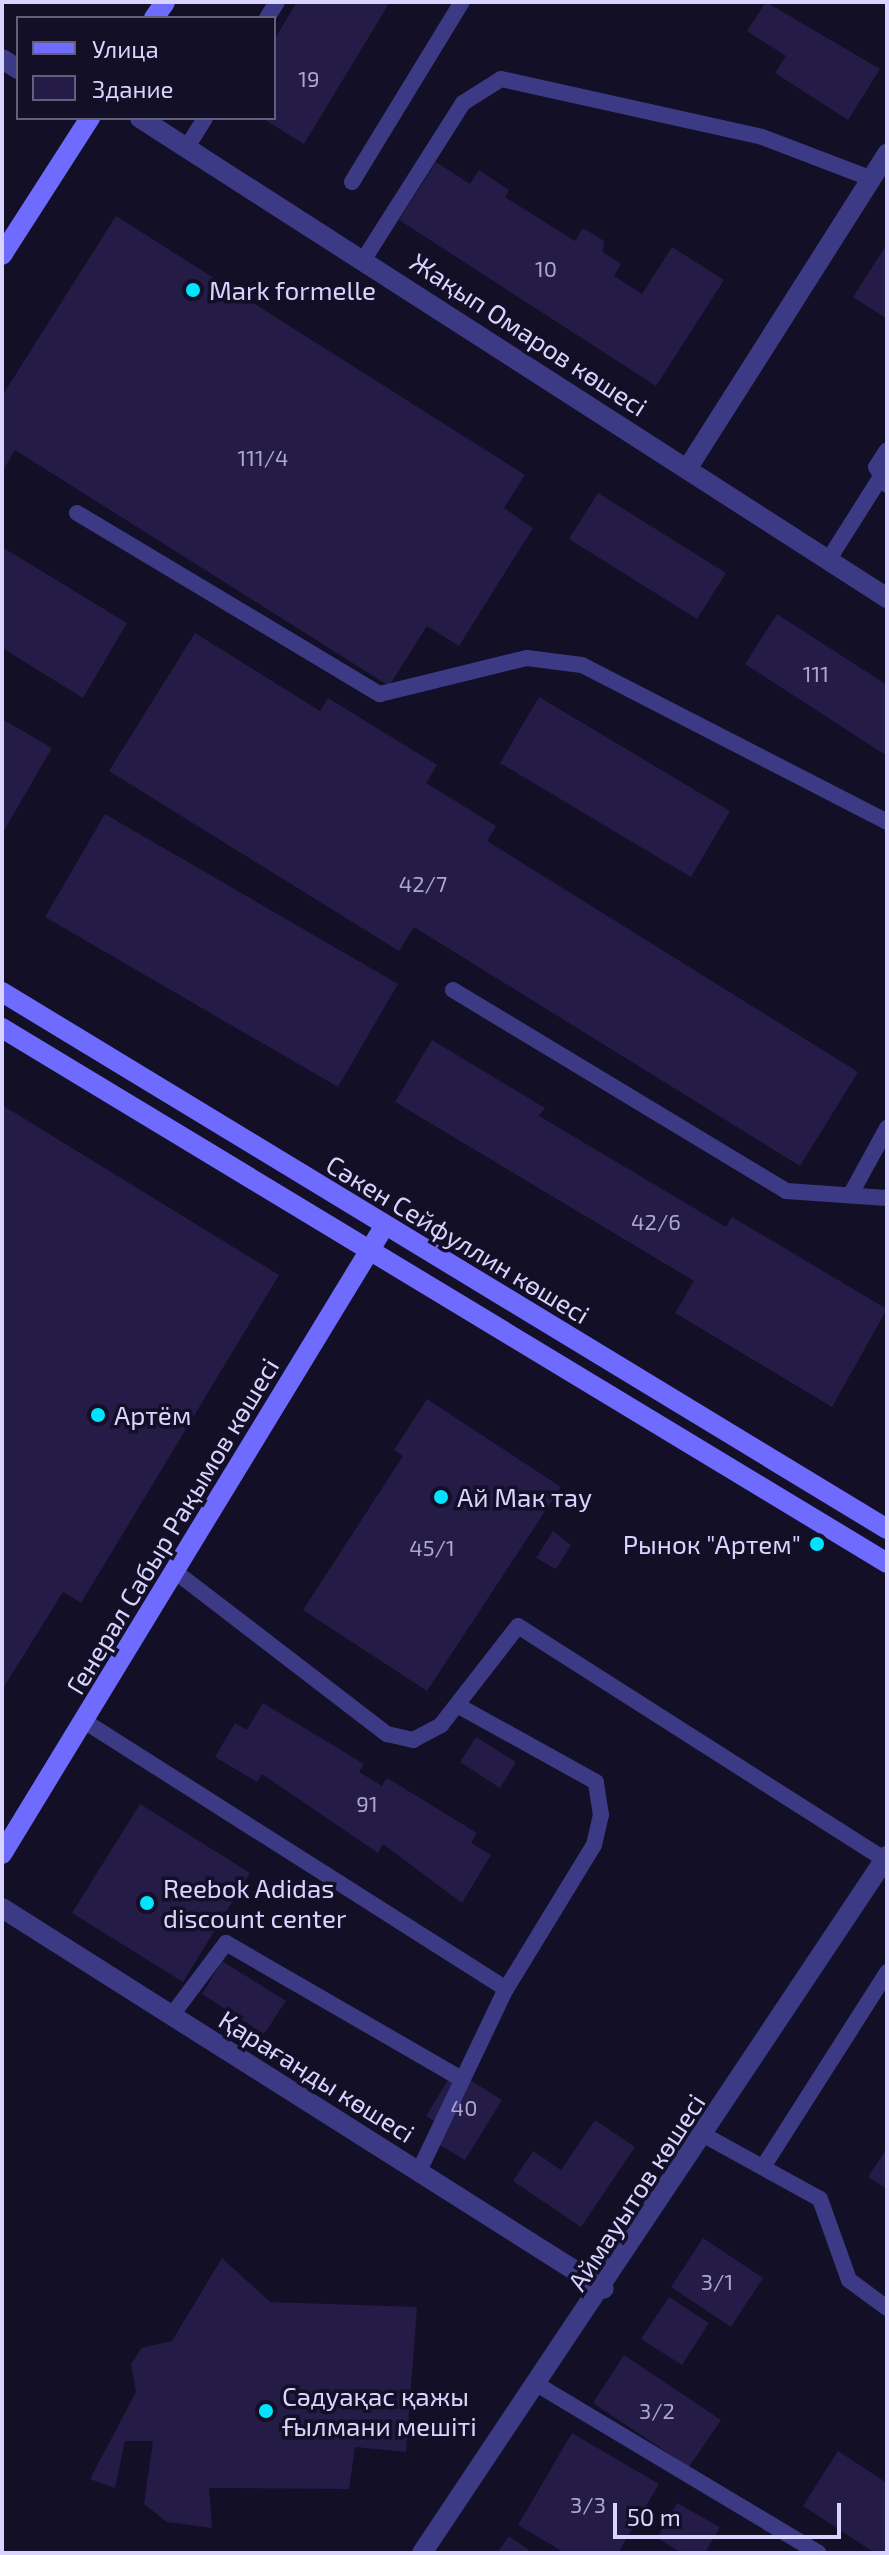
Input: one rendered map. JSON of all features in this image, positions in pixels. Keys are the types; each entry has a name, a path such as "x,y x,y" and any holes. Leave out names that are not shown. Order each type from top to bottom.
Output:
{"main road":[{"path":"2,255 89,120"},
{"name":"Сәкен Сейфуллин көшесі","path":"2,992 887,1529"},
{"path":"2,1028 887,1563"},
{"name":"Генерал Сабыр Рақымов көшесі","path":"2,1854 177,1573 385,1225"}],"street":[{"name":"Жақып Омаров көшесі","path":"143,120 689,466 887,598"},
{"path":"689,466 887,154"},
{"name":"Аймауытов көшесі","path":"422,2553 604,2289 886,1859"},
{"name":"Қарағанды көшесі","path":"2,1908 604,2289"}],"lane":[{"path":"352,182 462,2"},
{"path":"364,259 463,103 501,79 762,137 872,179"},
{"path":"187,147 204,120"},
{"path":"829,559 883,482 876,467 887,450"},
{"path":"77,513 380,694 527,658 582,665 887,822"},
{"path":"453,990 786,1191 853,1190 887,1198"},
{"path":"853,1190 887,1128"},
{"path":"177,1573 387,1734 413,1740 441,1725 518,1626 886,1859"},
{"path":"419,2171 506,1989 594,1845 601,1815 596,1782 457,1705"},
{"path":"84,1721 506,1989"},
{"path":"172,2015 226,1943 462,2079"},
{"path":"763,2167 887,1972"},
{"path":"704,2135 820,2199 849,2280 887,2308"},
{"path":"538,2385 819,2553"}],"building":[{"path":"297,2 390,2 304,144 265,120 276,120 276,37"},
{"path":"766,2 880,69 848,120 775,73 786,56 747,31"},
{"path":"436,162 470,184 479,170 509,190 505,197 575,241 583,228 604,241 603,252 621,264 614,276 642,294 672,247 724,280 656,386 399,220"},
{"path":"116,216 525,475 504,508 533,528 459,646 427,626 389,686 15,450 2,472 2,396"},
{"path":"887,244 887,319 853,297"},
{"path":"598,493 726,573 697,619 569,539"},
{"path":"2,547 127,623 83,698 2,648"},
{"path":"777,614 887,685 887,756 745,664"},
{"path":"195,633 320,711 328,698 437,765 426,783 496,826 487,841 858,1072 800,1166 414,927 399,951 109,771"},
{"path":"539,697 730,811 691,877 500,763"},
{"path":"2,719 52,748 2,834"},
{"path":"105,814 398,984 338,1087 45,917"},
{"path":"432,1040 545,1108 539,1116 726,1227 732,1217 887,1309 832,1407 675,1313 694,1281 395,1102"},
{"name":"Артём","path":"2,1105 279,1275 81,1603 63,1592 2,1690"},
{"path":"427,1399 561,1487 427,1691 303,1610 403,1456 394,1450"},
{"path":"553,1531 571,1545 556,1569 536,1558"},
{"path":"263,1703 364,1764 359,1772 382,1786 387,1778 477,1833 471,1843 491,1855 462,1903 383,1844 378,1853 262,1774 257,1782 215,1757 235,1723 247,1730"},
{"path":"476,1737 516,1762 500,1788 460,1762"},
{"path":"140,1804 250,1873 183,1982 72,1913"},
{"path":"222,1961 286,2001 264,2034 202,1994"},
{"path":"454,2070 502,2100 465,2160 435,2142 445,2127 426,2116"},
{"path":"595,2120 635,2147 581,2227 513,2181 533,2151 561,2170"},
{"path":"887,2148 887,2189 868,2177"},
{"path":"703,2238 763,2278 731,2327 671,2287"},
{"name":"Сәдуақас қажы Ғылмани мешіті","path":"222,2258 270,2302 417,2307 406,2452 355,2447 349,2489 209,2488 212,2528 167,2522 144,2504 153,2441 125,2441 115,2488 90,2479 136,2392 131,2365 141,2348 172,2341"},
{"path":"669,2297 709,2323 682,2365 641,2339"},
{"path":"624,2355 721,2420 689,2467 593,2403"},
{"path":"572,2433 659,2484 618,2553 565,2553 518,2525"},
{"path":"838,2451 887,2483 887,2553 875,2553 803,2506"},
{"path":"677,2503 720,2527 705,2553 682,2553 657,2538"},
{"path":"509,2536 533,2553 497,2553"}],"place":[{"name":"Mark formelle","path":"193,290"},
{"name":"Артём","path":"98,1415"},
{"name":"Ай Мак тау","path":"441,1497"},
{"name":"Рынок \"Артем\"","path":"817,1544"},
{"name":"Reebok Adidas discount center","path":"147,1903"},
{"name":"Сәдуақас қажы Ғылмани мешіті","path":"266,2411"}]}
